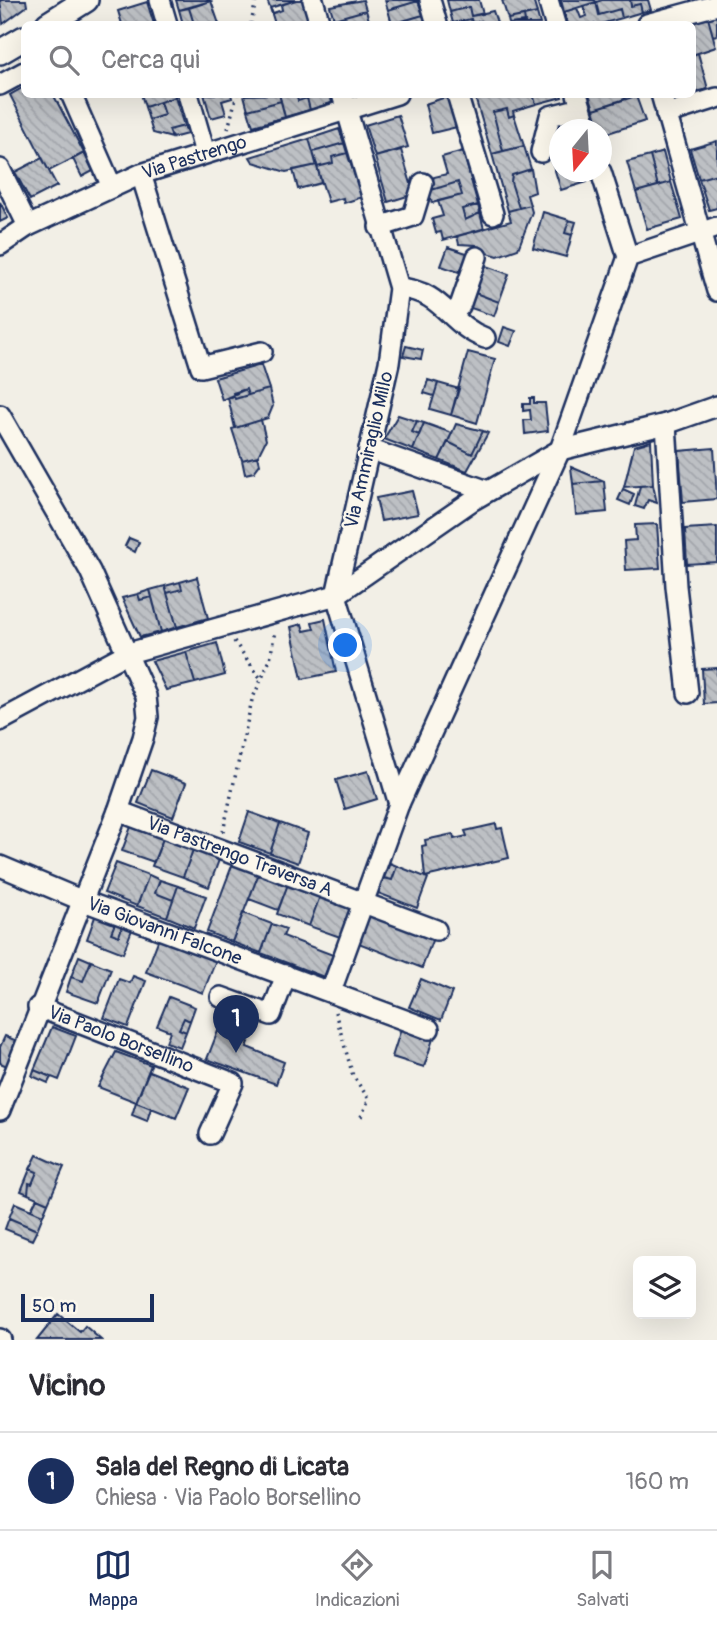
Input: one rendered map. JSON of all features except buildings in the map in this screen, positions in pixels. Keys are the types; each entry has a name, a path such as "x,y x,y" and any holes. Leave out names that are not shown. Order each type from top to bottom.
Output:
{"main road":[{"path":"53,21 86,0"},
{"path":"0,51 21,40"}],"street":[{"path":"160,0 166,21"},
{"path":"313,0 319,21"},
{"path":"430,0 436,21"},
{"path":"548,0 554,21"},
{"path":"652,21 672,8 717,5"},
{"path":"0,85 21,74"},
{"path":"73,98 112,187"},
{"path":"190,98 214,151"},
{"name":"Via Pastrengo","path":"0,245 28,226 141,174 214,151 344,102 370,98"},
{"path":"458,98 493,214"},
{"path":"662,98 708,230 717,290"},
{"path":"666,114 717,98"},
{"path":"541,152 550,116 579,101 585,119"},
{"name":"Via Ammiraglio Millo","path":"344,102 399,288 389,363 336,595 399,804"},
{"path":"0,169 28,226"},
{"path":"141,174 201,367 262,352"},
{"path":"333,992 362,901 399,804 560,450 628,257 604,182"},
{"path":"379,227 413,216 423,183"},
{"path":"628,257 708,230"},
{"path":"452,314 460,306 477,257"},
{"path":"399,288 415,289 445,306 466,331 485,338"},
{"path":"0,721 125,654 336,595 488,491 560,450 666,424 717,406"},
{"path":"0,415 90,570 125,654 146,696 148,717 118,811 38,1007 0,1110"},
{"path":"666,424 676,586 688,693"},
{"path":"369,449 488,491"},
{"name":"Via Pastrengo Traversa A","path":"118,811 436,930"},
{"name":"Via Giovanni Falcone","path":"0,866 81,900 429,1029"},
{"path":"222,997 271,1015 286,975"},
{"name":"Via Paolo Borsellino","path":"38,1007 233,1083 210,1134"}],"path":[{"path":"252,21 256,0"},
{"path":"214,151 235,98"},
{"path":"219,848 252,700 270,660 276,628 274,613"},
{"path":"229,626 235,643 261,679"},
{"path":"333,992 335,1017 350,1066 369,1099 360,1119"}],"place":[{"name":"Sala del Regno di Licata","path":"236,1053"}]}
